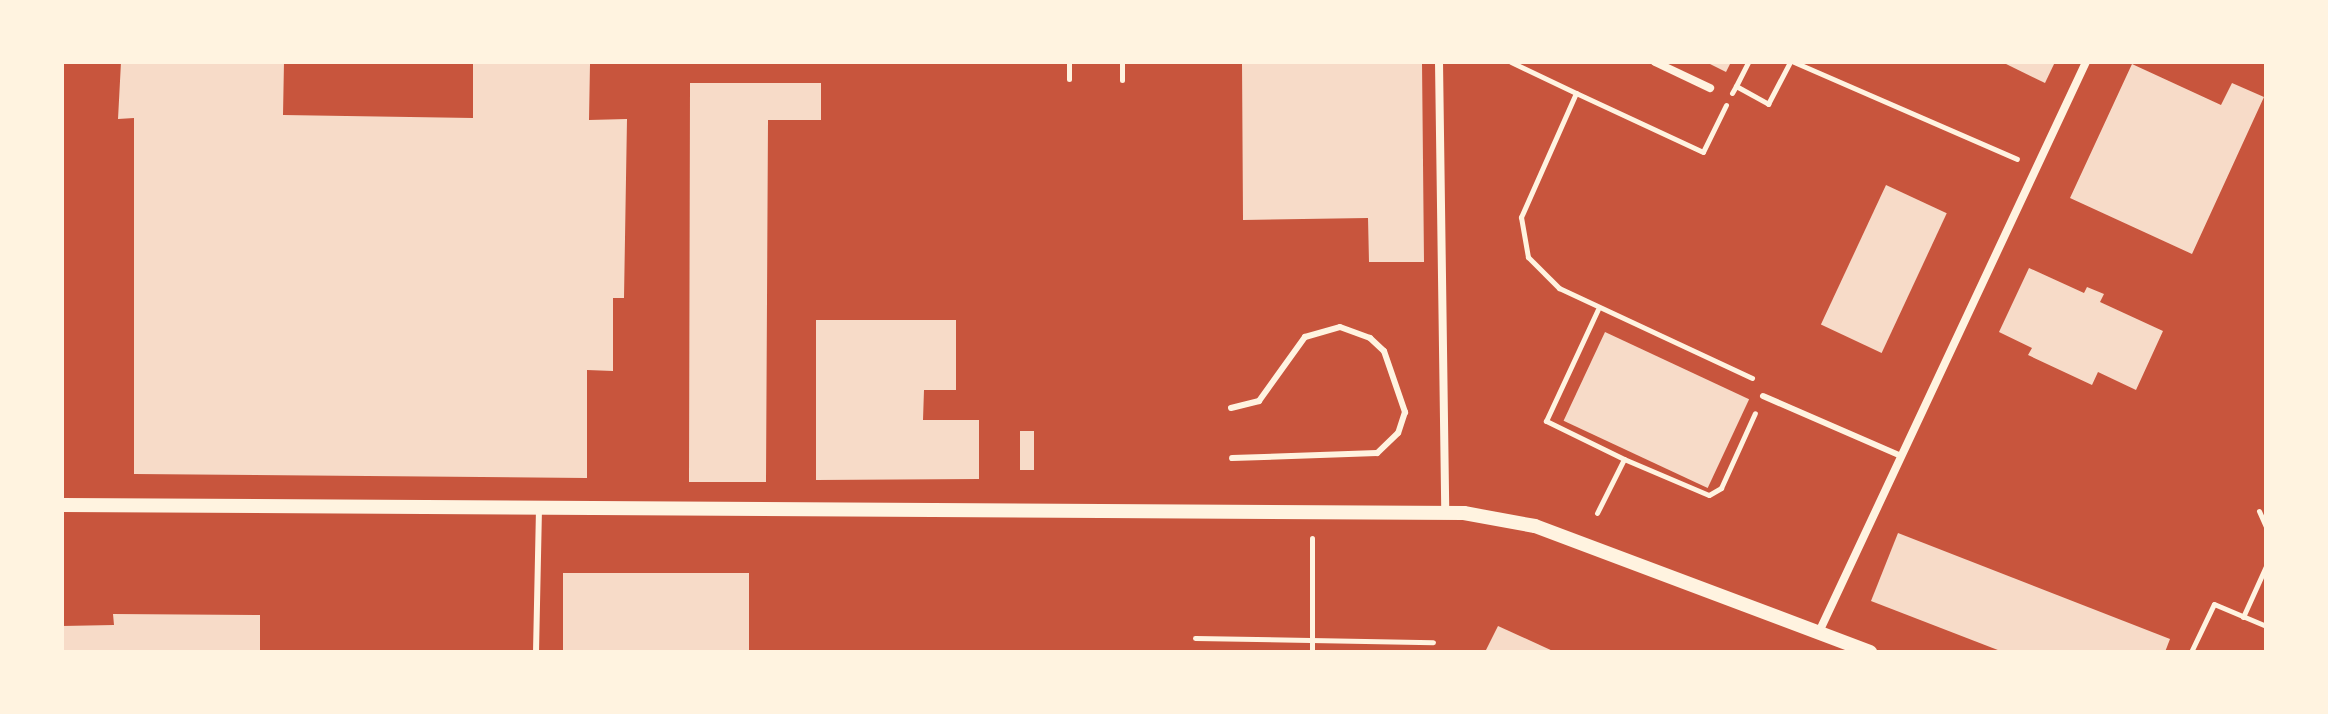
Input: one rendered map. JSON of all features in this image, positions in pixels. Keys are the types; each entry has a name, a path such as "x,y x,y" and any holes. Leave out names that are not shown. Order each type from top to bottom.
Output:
{"street":[{"path":"1439,62 1445,512"},
{"path":"1655,62 1710,88"},
{"path":"1819,632 2039,168 2086,62"},
{"path":"62,505 539,505 1445,512 1535,526 1870,652"}],"lane":[{"path":"1231,408 1259,401 1305,337 1340,327 1370,338 1384,351 1405,412 1398,433 1377,453 1232,458"},
{"path":"1763,396 1901,456"},
{"path":"536,652 539,505"}],"path":[{"path":"1069,62 1069,79"},
{"path":"1122,62 1122,80"},
{"path":"1511,62 1703,152 1748,62"},
{"path":"1736,86 1768,104 1792,62 2039,168"},
{"path":"1576,93 1521,217 1528,257 1559,288 1598,309 1759,381 1763,396 1721,488 1709,495 1695,494 1546,421 1598,309"},
{"path":"1597,513 1624,459"},
{"path":"2259,511 2266,527"},
{"path":"1312,538 1312,652"},
{"path":"2243,617 2266,566"},
{"path":"2191,652 2214,604 2266,626"},
{"path":"1195,638 1433,642"}],"building":[{"path":"121,62 284,62 283,115 473,118 473,64 590,64 589,120 627,119 624,298 613,298 613,371 587,370 587,478 134,474 134,118 118,119"},
{"path":"1242,62 1422,62 1424,262 1369,262 1368,218 1243,220"},
{"path":"1706,62 1731,62 1726,72"},
{"path":"2002,62 2055,62 2045,83"},
{"path":"2132,64 2221,105 2232,83 2264,97 2192,254 2070,198"},
{"path":"690,83 821,83 821,120 768,120 766,482 689,482"},
{"path":"1886,185 1947,213 1882,353 1821,325"},
{"path":"2029,268 2084,293 2087,287 2104,294 2100,302 2163,331 2136,390 2098,372 2092,385 2028,355 2032,348 1999,332"},
{"path":"816,320 956,320 956,390 924,390 923,420 979,420 979,479 816,480"},
{"path":"1605,332 1749,399 1708,488 1564,421"},
{"path":"1020,431 1034,431 1034,470 1020,470"},
{"path":"1898,533 2170,639 2165,652 2003,652 1871,601"},
{"path":"563,573 749,573 749,652 563,652"},
{"path":"113,614 260,615 260,652 62,652 62,626 114,625"},
{"path":"1498,626 1555,652 1485,652"}]}
